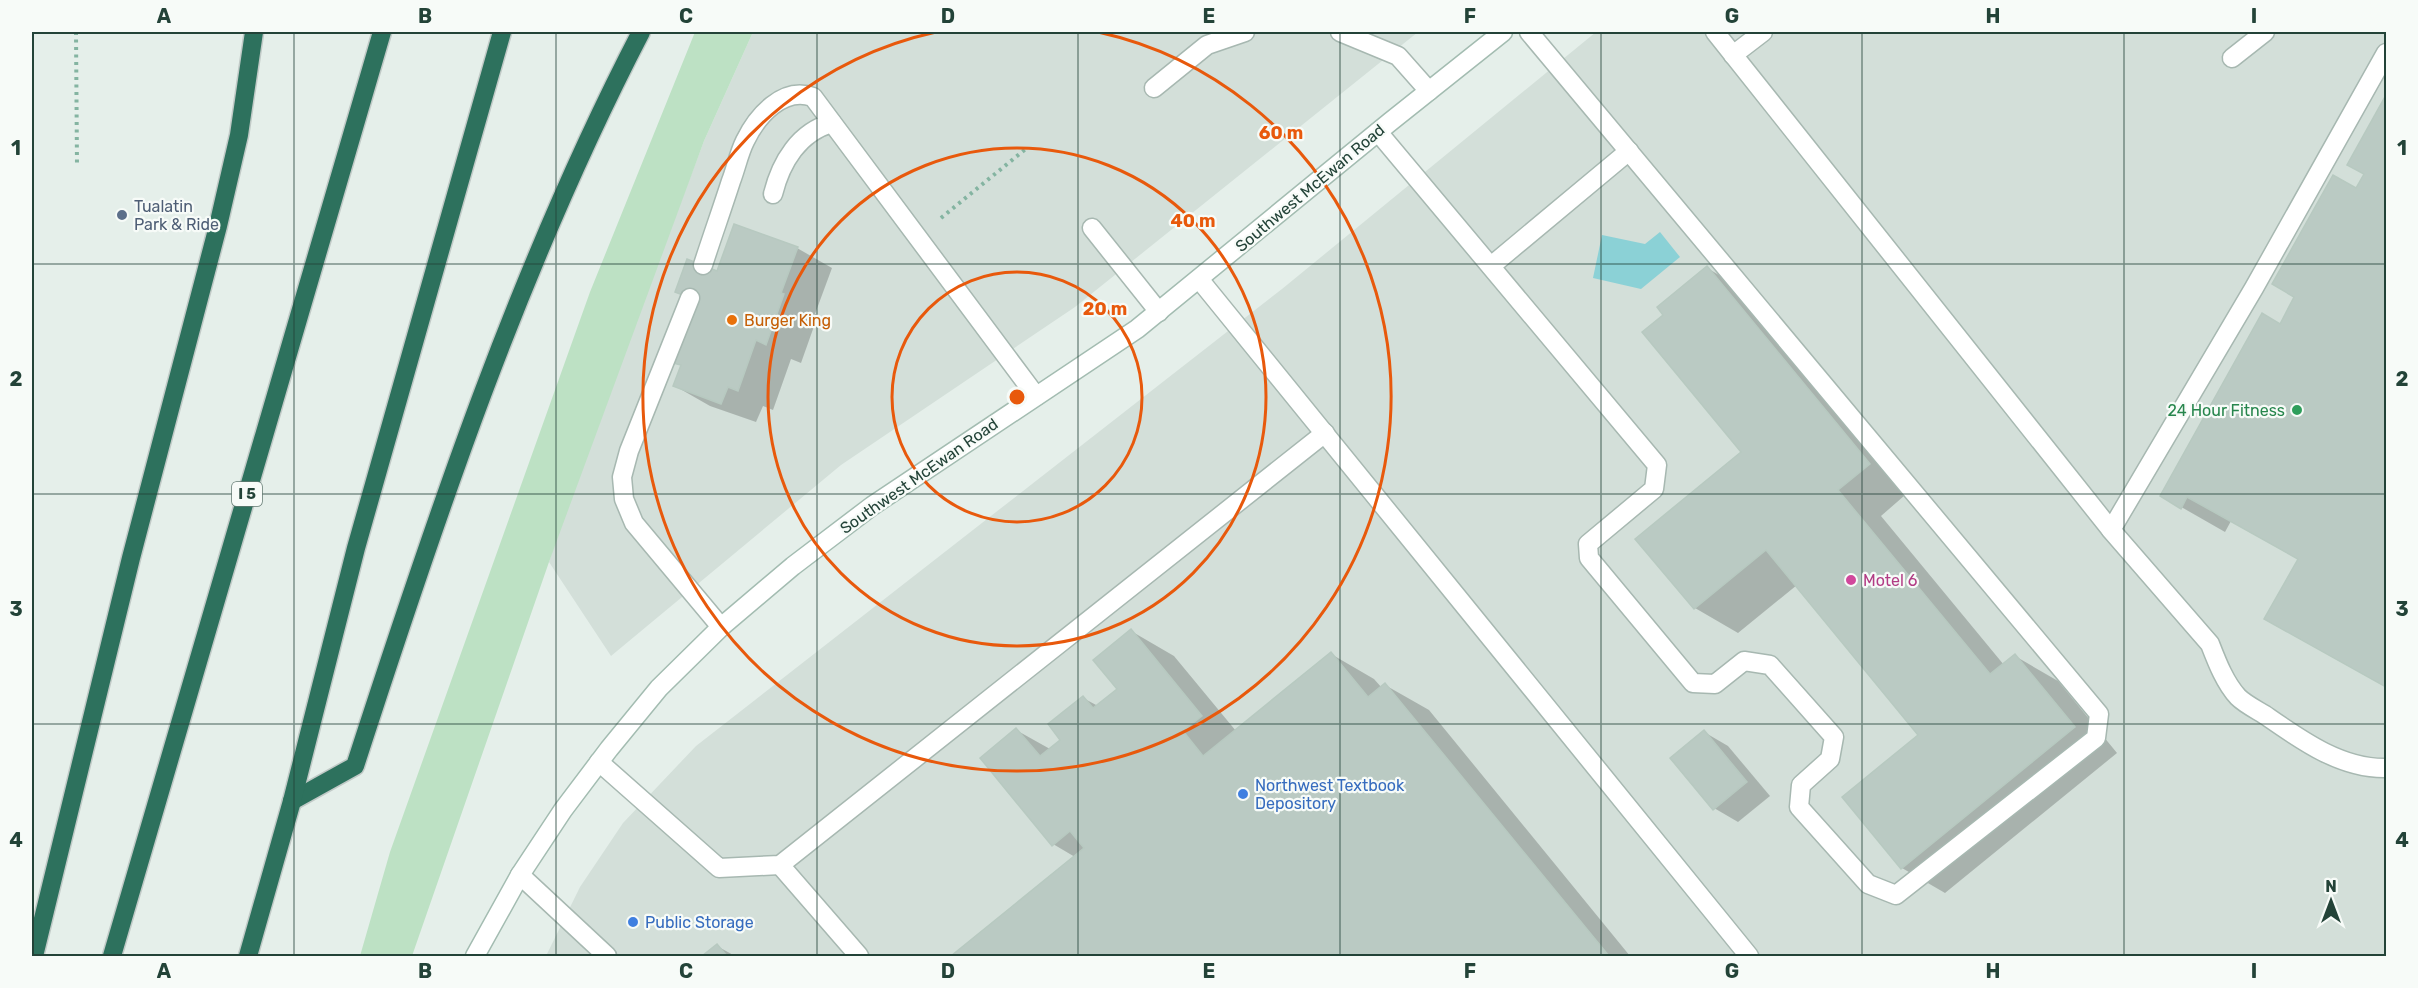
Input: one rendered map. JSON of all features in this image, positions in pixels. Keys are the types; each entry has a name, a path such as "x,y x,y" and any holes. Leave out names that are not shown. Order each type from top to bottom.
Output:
{"highway":[{"path":"34,957 131,558 218,226 239,135 254,32"},
{"name":"I 5","path":"112,957 382,32"},
{"path":"248,957 292,801 356,548 502,32"},
{"path":"292,801 355,766 449,484 531,269 600,111 641,32"}],"street":[{"path":"1154,88 1207,45 1245,32"},
{"path":"1340,32 1398,56 1429,91"},
{"name":"Southwest McEwan Road","path":"475,957 520,875 563,810 659,688 721,627 793,566 872,506 1137,329 1503,32"},
{"path":"1378,132 1657,465 1654,489 1588,543 1589,558 1693,683 1715,684 1744,661 1770,665 1834,737 1830,759 1801,785 1799,807 1868,884 1896,895 2096,738 2100,714 1529,32"},
{"path":"1715,32 2111,530 2210,644 2219,666 2238,697 2303,741 2346,762 2386,768"},
{"path":"1733,55 1763,32"},
{"path":"2232,58 2265,32"},
{"path":"2111,530 2254,288 2386,53"},
{"path":"703,265 745,141 762,116 777,101 792,95 804,94 813,97 1036,396"},
{"path":"772,194 778,173 804,137 820,126 832,123"},
{"path":"1491,266 1629,151"},
{"path":"1092,228 1159,312"},
{"path":"1199,279 1749,957"},
{"path":"690,298 629,451 622,477 627,507 634,523 721,627"},
{"path":"599,762 719,868 780,865 1325,433"},
{"path":"780,865 859,957"},
{"path":"520,875 607,957"}],"path":[{"path":"76,32 77,166"},
{"path":"917,237 1028,147"}],"shaded area":[{"path":"753,32 1418,32 1075,307 841,465 611,656 549,562 566,505 704,141"},
{"path":"1596,32 2386,32 2386,956 546,956 580,887 623,823 696,746 1282,289"}],"green space":[{"path":"695,32 753,32 704,141 549,562 412,956 360,956 390,852 590,292"}],"water":[{"path":"1660,232 1680,257 1641,289 1593,278 1602,235 1645,244"}],"building":[{"name":"24 Hour Fitness","path":"2386,95 2386,687 2264,619 2298,559 2187,497 2181,509 2160,496 2262,313 2280,324 2294,297 2272,284 2333,175 2356,188 2364,174 2347,165"},
{"name":"Burger King","path":"734,224 798,247 781,293 784,294 766,345 756,340 738,391 728,387 721,404 673,386 681,365 673,363 696,300 675,292 687,259 717,271"},
{"name":"Motel 6","path":"1707,266 1870,464 1838,490 1990,674 2015,654 2075,727 1901,869 1842,797 1918,735 1766,550 1694,609 1635,539 1741,452 1642,332 1663,315 1657,307"},
{"name":"Northwest Textbook Depository","path":"1131,629 1202,716 1183,731 1203,756 1331,652 1368,697 1385,683 1609,956 951,956 1084,848 1070,831 1052,846 980,758 1016,728 1040,756 1060,740 1048,724 1083,696 1093,708 1117,689 1093,660"},
{"path":"1704,730 1747,782 1713,810 1670,758"},
{"path":"717,944 727,956 702,956"}],"place":[{"name":"Tualatin Park & Ride","path":"122,215"},
{"name":"Burger King","path":"732,320"},
{"name":"24 Hour Fitness","path":"2297,410"},
{"name":"Motel 6","path":"1851,580"},
{"name":"Northwest Textbook Depository","path":"1243,794"},
{"name":"Public Storage","path":"633,922"}]}
